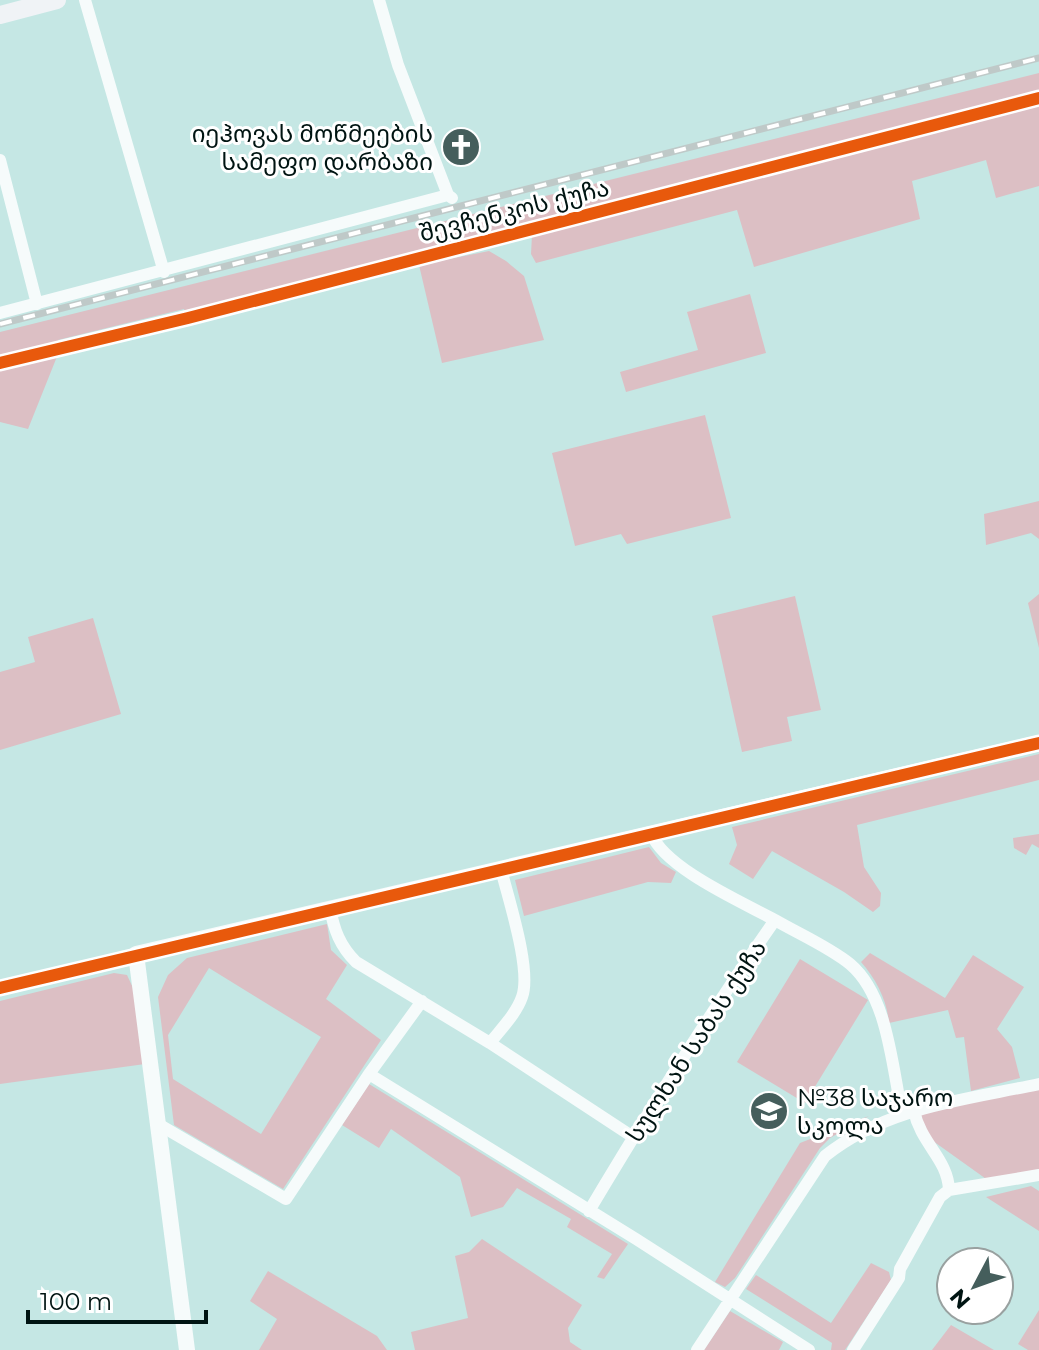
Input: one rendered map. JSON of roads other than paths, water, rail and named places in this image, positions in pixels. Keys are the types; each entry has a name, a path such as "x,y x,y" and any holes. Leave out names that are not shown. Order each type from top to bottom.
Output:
{"main road":[{"path":"0,15 57,0"}],"street":[{"path":"85,0 164,272"},
{"path":"0,313 164,272 274,239 450,196 398,65 379,0"},
{"name":"შევჩენკოს ქუჩა","path":"0,363 188,318 1039,98"},
{"path":"0,160 37,304"},
{"path":"0,988 1039,743"},
{"path":"651,833 669,859 775,920"},
{"path":"490,1043 524,995 521,957 501,869"},
{"path":"330,908 333,926 343,949 356,962 490,1043 633,1137"},
{"name":"სულხან საბას ქუჩა","path":"589,1211 633,1137 775,920 849,963 869,985 880,1011 908,1112 949,1175 949,1190"},
{"path":"136,954 187,1350"},
{"path":"158,1124 286,1199 422,1001"},
{"path":"369,1074 809,1350"},
{"path":"697,1350 825,1156 858,1132 908,1112 1039,1084"},
{"path":"853,1350 899,1278 900,1269 940,1197 949,1190 1039,1175"}],"railway":[{"path":"0,324 1039,58"}],"place":[{"name":"იეჰოვას მოწმეების სამეფო დარბაზი","path":"461,147"},
{"name":"№38 საჯარო სკოლა","path":"769,1111"}]}
